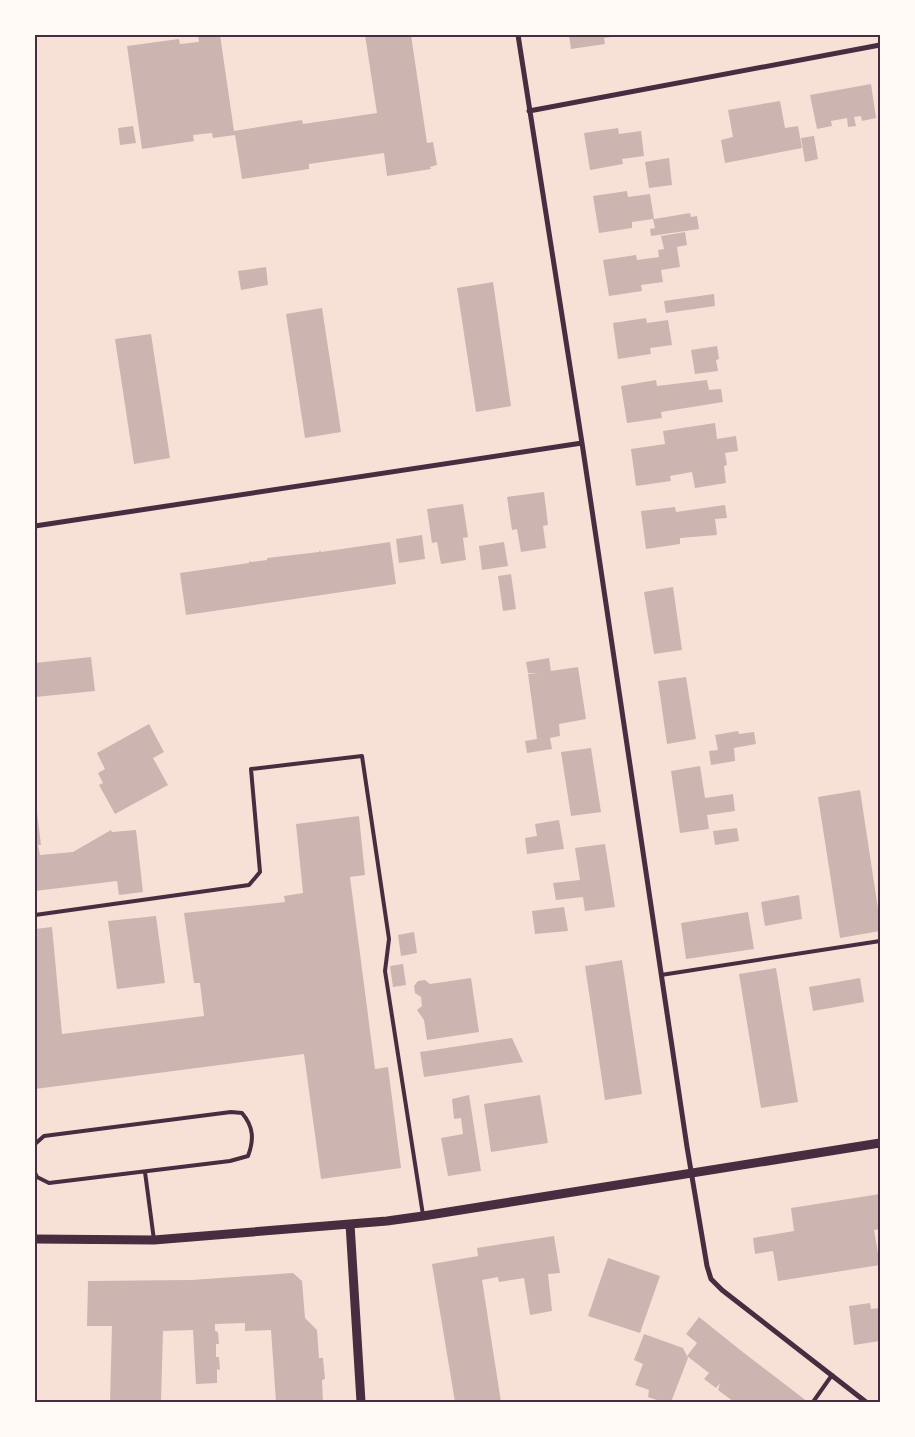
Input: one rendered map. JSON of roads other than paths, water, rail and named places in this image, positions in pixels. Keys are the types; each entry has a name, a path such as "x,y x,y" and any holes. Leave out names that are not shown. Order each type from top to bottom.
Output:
{"street":[{"path":"518,35 707,1266 711,1279 722,1290 866,1402"},
{"path":"529,111 880,45"},
{"path":"35,526 582,443"},
{"path":"35,1239 154,1240 423,1216 692,1174 880,1142"},
{"path":"350,1224 361,1402"}],"lane":[{"path":"35,916 249,885 260,872 251,769 362,756 389,940 385,972 423,1216"},
{"path":"661,976 880,941"},
{"path":"35,1144 44,1136 231,1112 242,1114 248,1121 253,1135 248,1156 230,1161 49,1183 37,1177 35,1173"},
{"path":"145,1172 154,1240"},
{"path":"813,1402 832,1375"}]}
